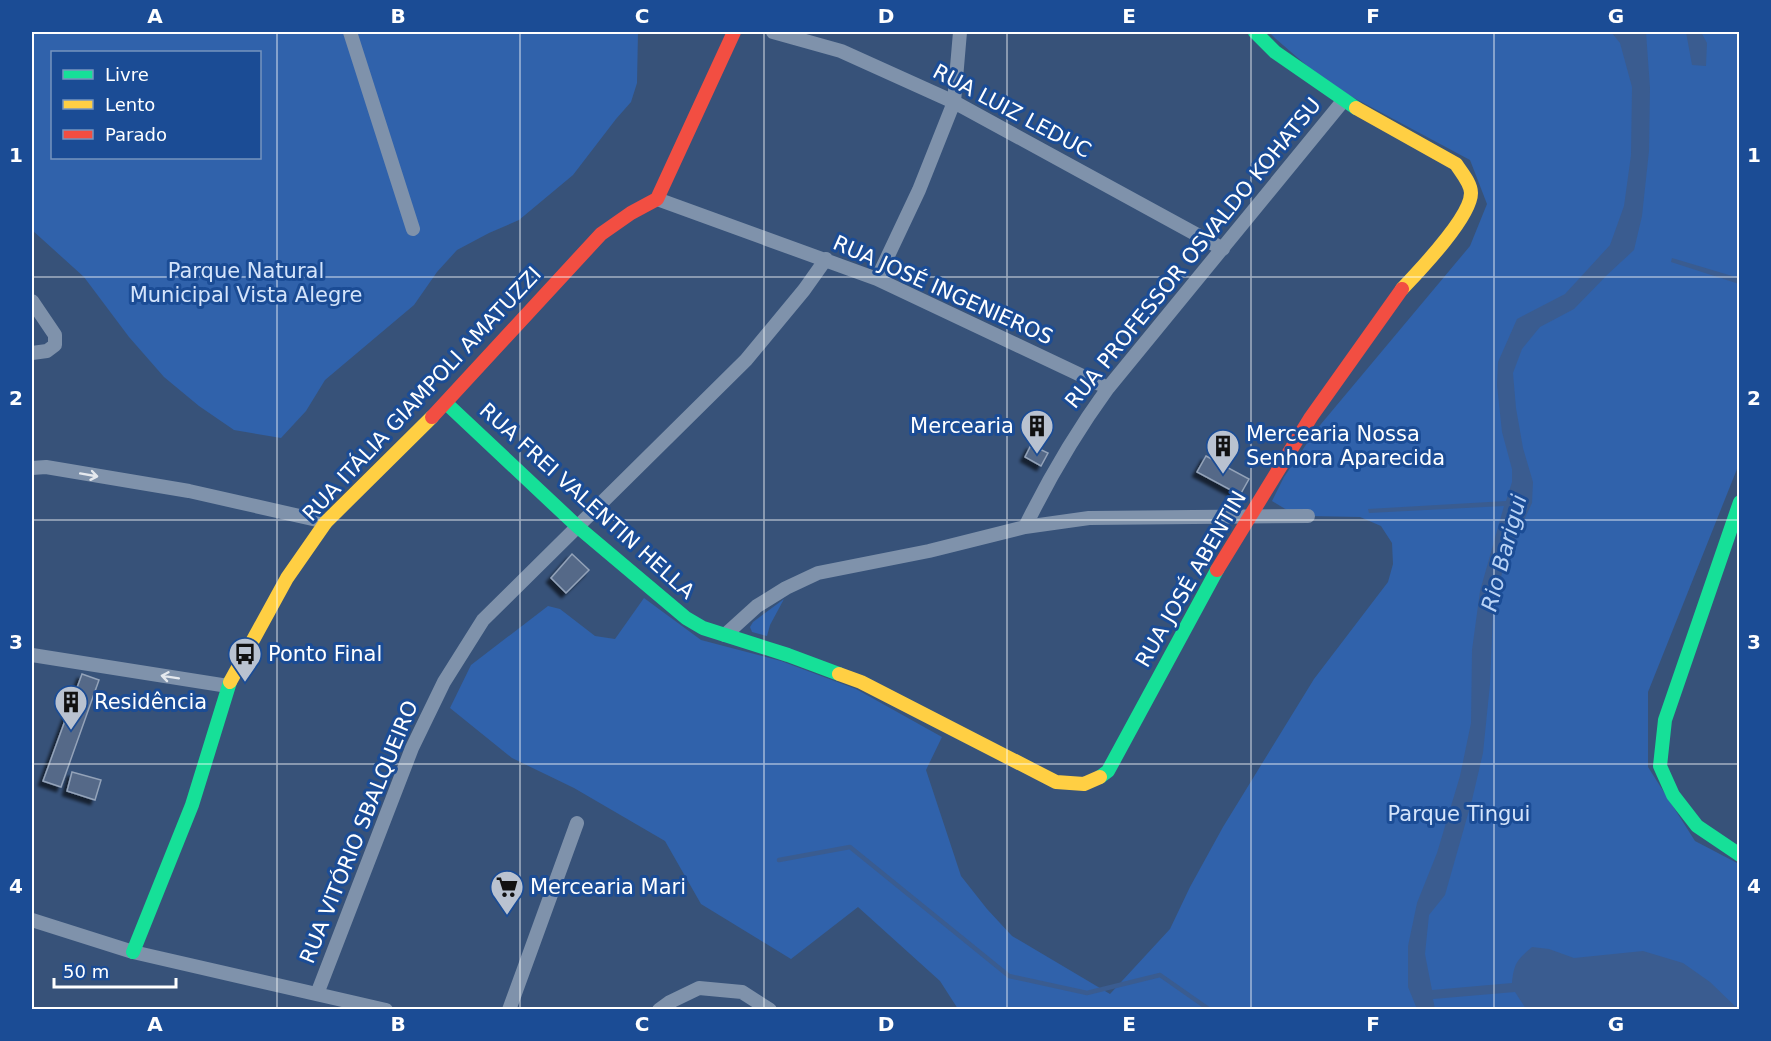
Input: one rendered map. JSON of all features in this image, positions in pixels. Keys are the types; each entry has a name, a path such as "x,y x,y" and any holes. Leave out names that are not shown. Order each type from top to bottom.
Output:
{"street":[{"path":"350,32 413,229"},
{"path":"657,199 734,32"},
{"name":"RUA LUIZ LEDUC","path":"773,32 841,51 954,102 1223,249"},
{"path":"877,279 919,190 954,102 960,32"},
{"path":"1255,32 1275,52 1343,101"},
{"name":"RUA JOSÉ ABENTIN","path":"1098,780 1108,771 1201,597 1311,417 1394,299 1443,244 1466,210 1471,193 1465,177 1456,164 1343,101"},
{"name":"RUA PROFESSOR OSVALDO KOHATSU","path":"1025,527 1040,495 1078,430 1108,388 1343,101"},
{"name":"RUA JOSÉ INGENIEROS","path":"657,199 877,279 1108,388"},
{"name":"RUA ITÁLIA GIAMPOLI AMATUZZI","path":"133,952 192,805 228,686 286,578 326,522 446,403 601,234 631,213 657,199"},
{"name":"RUA VITÓRIO SBALQUEIRO","path":"317,994 411,748 444,682 483,620 746,360 804,290 826,259"},
{"path":"32,301 55,335 55,345 47,351 32,353"},
{"name":"RUA FREI VALENTIN HELLA","path":"446,403 578,527 686,618 703,628 788,655 861,682 1056,782 1079,786 1098,780"},
{"path":"32,468 46,467 189,491 326,522"},
{"path":"1740,502 1665,720 1660,765 1673,795 1697,826 1740,855"},
{"path":"725,635 757,606 786,588 818,573 928,551 1025,527 1089,518 1308,516"},
{"path":"32,655 228,686"},
{"path":"508,1010 577,823"},
{"path":"32,920 133,952 386,1010"},
{"path":"659,1010 699,988 742,992 770,1010"}],"green space":[{"name":"Parque Natural Municipal Vista Alegre","path":"32,32 638,32 637,83 631,102 573,175 519,220 457,250 437,272 414,305 325,380 306,411 281,438 234,430 199,406 164,377 129,337 84,277 32,230"},
{"name":"Parque Tingui","path":"1269,32 1739,32 1739,464 1648,692 1648,767 1695,841 1739,864 1739,1009 958,1009 940,981 858,907 791,959 701,904 665,841 574,788 512,758 450,708 471,665 548,606 560,609 595,636 615,639 644,598 701,640 781,661 856,689 942,737 926,770 961,876 987,909 1012,936 1110,994 1170,929 1223,827 1314,679 1388,582 1393,564 1392,543 1381,526 1360,517 1308,516 1287,510 1272,501 1284,477 1316,430 1470,246 1487,204 1470,160 1328,84"},
{"path":"784,599 770,625 767,636 752,632 750,627 753,622"}],"water":[{"name":"Rio Barigui","path":"1611,32 1646,32 1650,88 1649,151 1642,216 1634,250 1574,309 1540,327 1522,349 1513,373 1523,448 1533,482 1532,503 1505,560 1493,613 1490,684 1483,753 1445,895 1429,915 1425,954 1432,990 1512,983 1517,962 1532,947 1549,949 1574,958 1643,951 1683,963 1710,982 1738,1009 1526,1009 1515,992 1433,999 1435,1009 1417,1009 1408,987 1408,946 1417,903 1437,853 1460,776 1471,723 1472,650 1480,591 1504,506 1369,513 1368,509 1506,501 1512,482 1512,469 1502,432 1497,385 1498,362 1517,319 1565,294 1610,245 1624,206 1631,155 1632,87 1620,43"},
{"path":"1686,32 1701,32 1707,43 1706,66 1692,65"},
{"path":"1672,258 1739,278 1739,284 1671,262"}],"building":[{"name":"Mercearia","path":"1031,445 1048,453 1041,466 1025,457"},
{"name":"Mercearia Nossa Senhora Aparecida","path":"1206,456 1249,479 1240,495 1197,472"},
{"path":"572,554 589,570 566,593 551,578"},
{"name":"Residência","path":"82,674 99,680 61,787 43,781"},
{"path":"72,772 101,780 95,800 67,791"}],"waterway":[{"path":"779,860 850,847 1009,976 1087,993 1160,975 1210,1010"}],"traffic: fast":[{"path":"1255,32 1275,52 1356,108"},
{"path":"446,403 578,527 686,618 703,628 839,674"},
{"path":"1740,502 1665,720 1660,766 1673,795 1697,826 1740,855"},
{"path":"1100,777 1108,771 1217,570"},
{"path":"133,952 192,805 230,682"}],"traffic: slow":[{"path":"1356,108 1456,164 1471,189 1469,203 1463,216 1402,289"},
{"path":"230,682 287,578 326,522 432,417"},
{"path":"839,674 861,682 1056,782 1084,784 1100,777"}],"traffic: jam":[{"path":"432,417 601,234 631,213 657,199 734,32"},
{"path":"1217,570 1311,417 1402,289"}],"place":[{"name":"Mercearia","path":"1037,455"},
{"name":"Mercearia Nossa Senhora Aparecida","path":"1223,475"},
{"name":"Ponto Final","path":"245,683"},
{"name":"Residência","path":"71,731"},
{"name":"Mercearia Mari","path":"507,916"}]}
